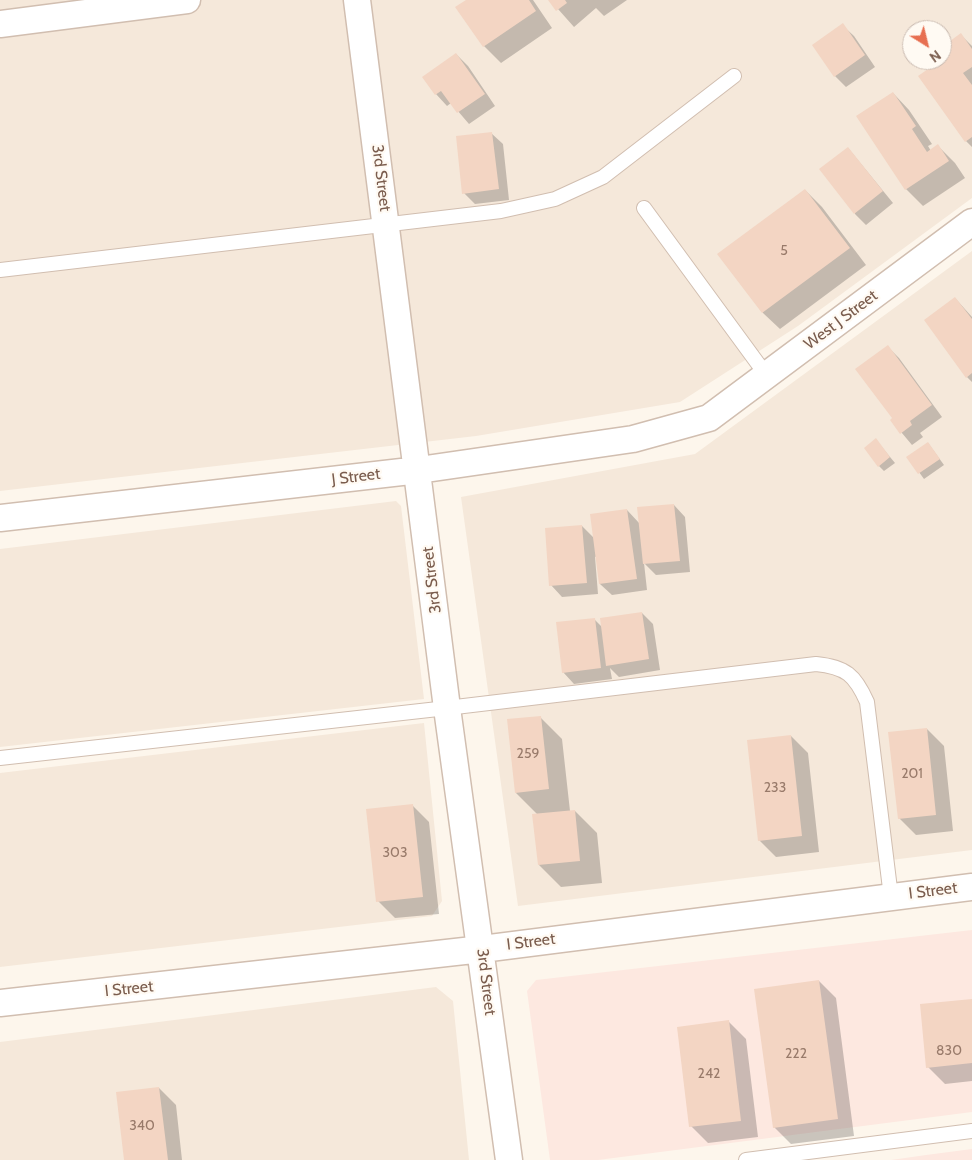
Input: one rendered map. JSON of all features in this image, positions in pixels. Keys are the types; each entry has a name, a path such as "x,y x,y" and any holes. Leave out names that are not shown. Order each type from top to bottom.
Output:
{"street":[{"path":"0,24 187,0"},
{"name":"3rd Street","path":"357,0 419,470 448,708 482,948 508,1160"},
{"name":"West J Street","path":"709,418 972,222"},
{"name":"J Street","path":"0,518 419,470 633,439 709,418"},
{"name":"I Street","path":"0,1003 482,948 972,887"}],"lane":[{"path":"0,270 387,225 501,210 555,199 603,177 734,76"},
{"path":"644,208 767,376"},
{"path":"0,758 448,708 816,664 834,666 858,681 867,702 890,896"},
{"path":"746,1160 845,1154 972,1131"}],"shaded area":[{"path":"0,0 972,0 972,198 798,326 680,402 476,436 0,491"},
{"path":"972,251 972,850 518,906 461,497 695,454"},
{"path":"396,501 401,506 424,699 0,747 0,549"},
{"path":"424,723 442,901 432,916 0,967 0,773"},
{"path":"972,930 972,1112 598,1160 550,1160 527,991 536,980"},
{"path":"436,987 453,1001 469,1160 0,1160 0,1042"},
{"path":"972,1149 972,1160 891,1160 926,1155"}],"building":[{"path":"466,0 529,0 536,11 483,47 455,7"},
{"path":"548,0 565,0 567,3 556,11"},
{"path":"843,23 865,55 834,77 812,45"},
{"path":"961,33 972,49 972,67 963,73 972,85 972,137 965,142 918,76 927,70 952,70 952,40"},
{"path":"456,53 485,94 457,113 441,91 435,95 422,77"},
{"path":"893,92 916,126 912,129 927,152 938,144 949,161 905,190 856,116"},
{"path":"492,132 499,189 462,194 456,136"},
{"path":"848,147 883,191 854,214 819,169"},
{"path":"805,189 850,248 762,313 717,254"},
{"path":"955,297 972,319 972,373 966,378 924,320"},
{"path":"888,345 932,405 910,421 912,425 900,434 890,420 892,418 855,369"},
{"path":"876,438 890,457 878,467 864,448"},
{"path":"928,442 940,459 918,474 906,457"},
{"path":"674,504 680,561 643,564 637,507"},
{"path":"627,509 637,579 599,584 590,514"},
{"path":"582,525 587,583 549,586 545,528"},
{"path":"642,612 649,659 606,666 600,618"},
{"path":"595,618 601,668 562,673 556,622"},
{"path":"541,716 549,789 515,793 507,719"},
{"path":"927,728 936,815 898,819 888,732"},
{"path":"791,735 802,836 758,841 747,740"},
{"path":"413,804 423,897 376,902 366,809"},
{"path":"575,810 580,861 538,865 532,814"},
{"path":"819,980 838,1119 773,1128 754,989"},
{"path":"972,999 972,1063 926,1068 920,1004"},
{"path":"729,1020 741,1121 689,1127 677,1027"},
{"path":"159,1087 168,1160 124,1160 116,1092"}]}
